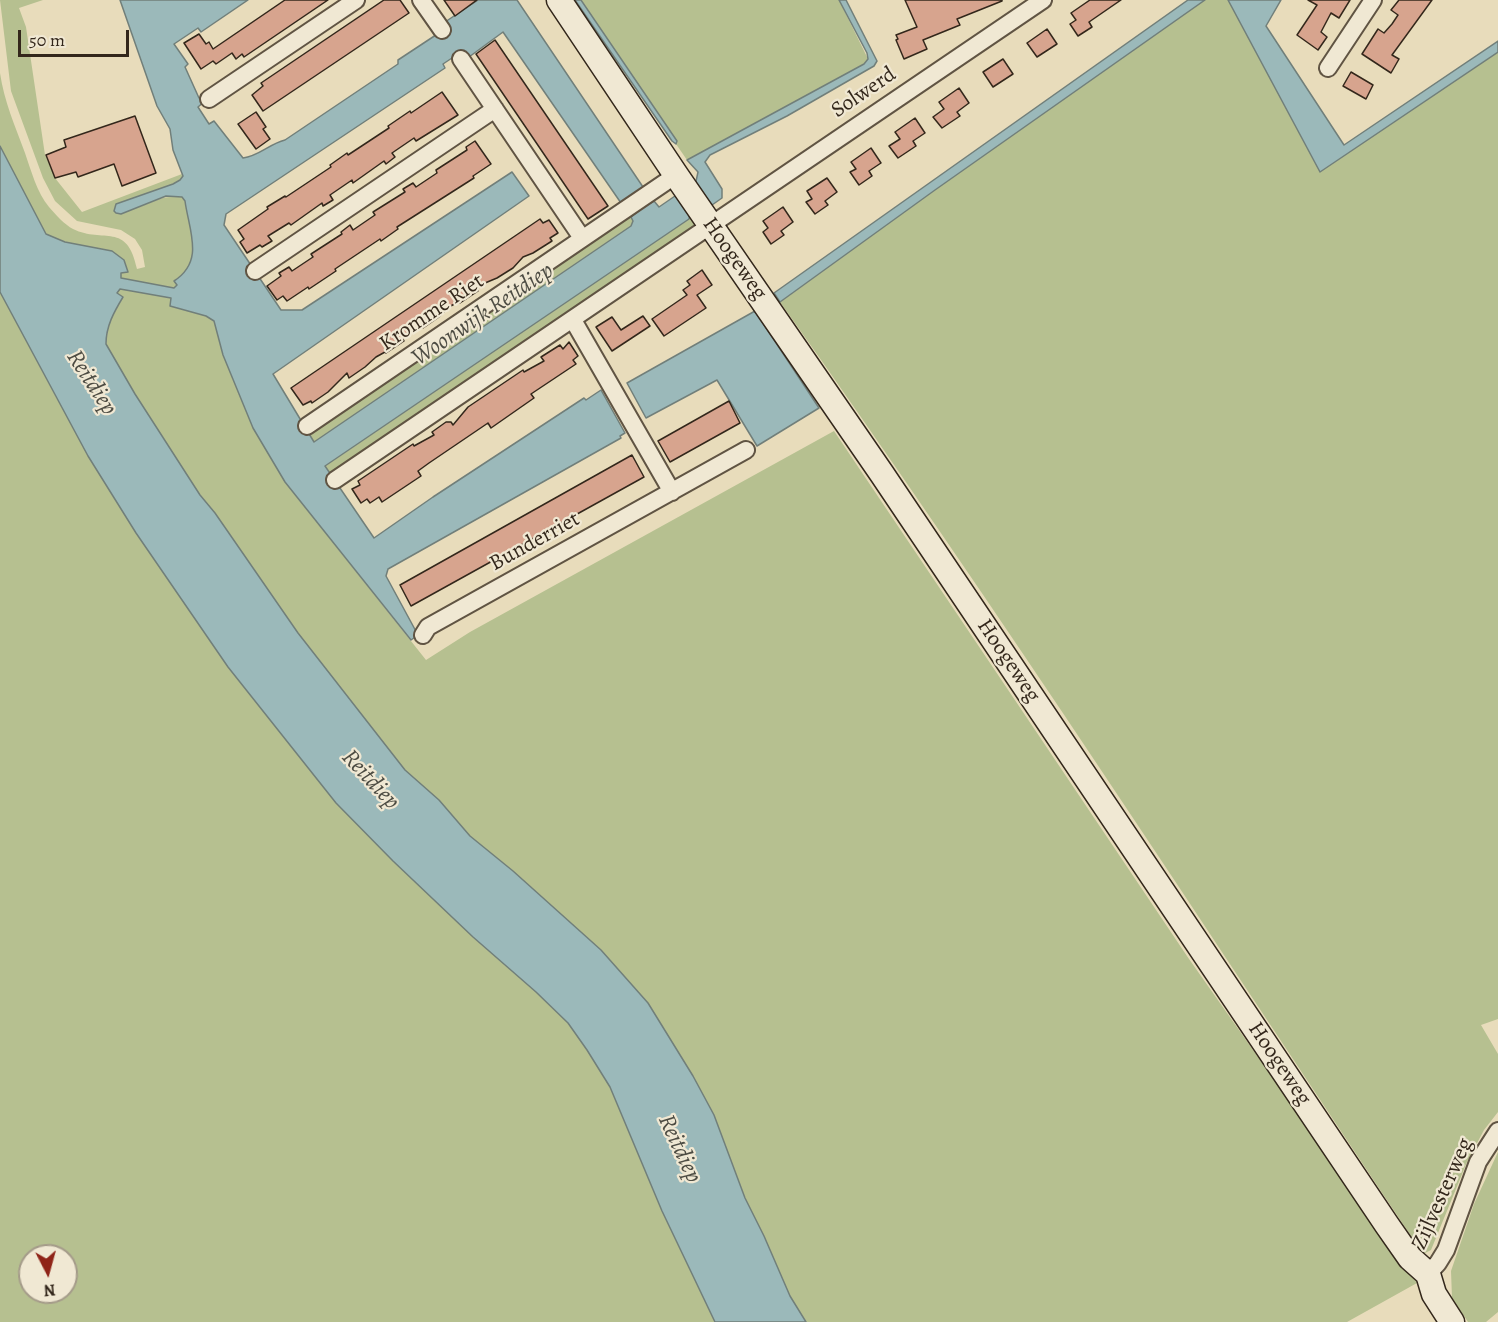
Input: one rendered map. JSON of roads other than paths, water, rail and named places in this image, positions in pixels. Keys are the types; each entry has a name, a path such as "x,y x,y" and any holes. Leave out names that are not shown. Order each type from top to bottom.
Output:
{"street":[{"path":"209,99 356,0"},
{"path":"421,0 442,30"},
{"name":"Hoogeweg","path":"560,0 679,180 882,474 1393,1234 1414,1262 1428,1274 1434,1294 1452,1322"},
{"name":"Solwerd","path":"707,219 861,122 1043,0"},
{"path":"1328,68 1373,0"},
{"path":"461,58 582,238"},
{"path":"255,272 495,109"},
{"name":"Kromme Riet","path":"307,426 655,189 679,180"},
{"path":"335,480 573,320 707,219"},
{"path":"573,320 672,492"},
{"name":"Bunderriet","path":"423,635 428,627 746,450"},
{"name":"Zijlvesterweg","path":"1428,1274 1446,1250 1478,1162 1498,1131"}],"water":[{"name":"Reitdiep","path":"120,0 248,0 201,32 198,28 174,44 188,64 185,67 199,98 202,97 205,101 198,107 209,124 214,121 243,158 285,140 398,64 398,60 448,27 445,22 478,0 517,0 643,187 634,194 643,207 654,201 659,207 675,196 680,199 695,186 698,172 687,160 864,64 868,59 867,53 839,0 846,0 877,61 874,66 787,116 710,155 705,162 722,189 722,198 712,205 707,203 690,214 689,219 325,466 374,538 584,398 586,400 601,390 625,433 620,436 621,438 388,569 386,576 418,635 411,640 285,482 253,428 223,355 214,321 206,316 170,306 171,298 120,289 117,293 123,297 109,325 106,337 106,344 135,394 200,495 215,513 298,633 405,770 439,800 470,836 513,871 601,950 648,1003 714,1115 745,1198 790,1296 806,1322 715,1322 662,1211 610,1087 587,1050 568,1023 473,937 336,803 228,667 136,533 88,456 0,292 0,146 46,234 65,242 112,251 124,260 128,272 121,273 121,278 174,288 177,285 174,281 184,273 189,264 193,245 185,201 182,197 166,196 121,214 114,211 116,204 173,184 183,176 173,150 170,129 157,106","holes":["503,32 621,203 630,197 640,210 631,217 633,221 631,226 314,442 273,374 529,196 512,172 302,310 281,310 224,225 226,214 445,68 443,64 464,50 469,57"]},
{"path":"575,0 581,0 677,141 676,144 672,141"},
{"path":"1188,0 1205,0 780,302 774,293"},
{"path":"1228,0 1281,0 1266,26 1344,145 1498,41 1498,52 1320,172"},
{"path":"755,311 819,408 757,446 717,380 646,418 627,383"}],"water label":[{"name":"Woonwijk Reitdiep","path":"483,315"}]}
